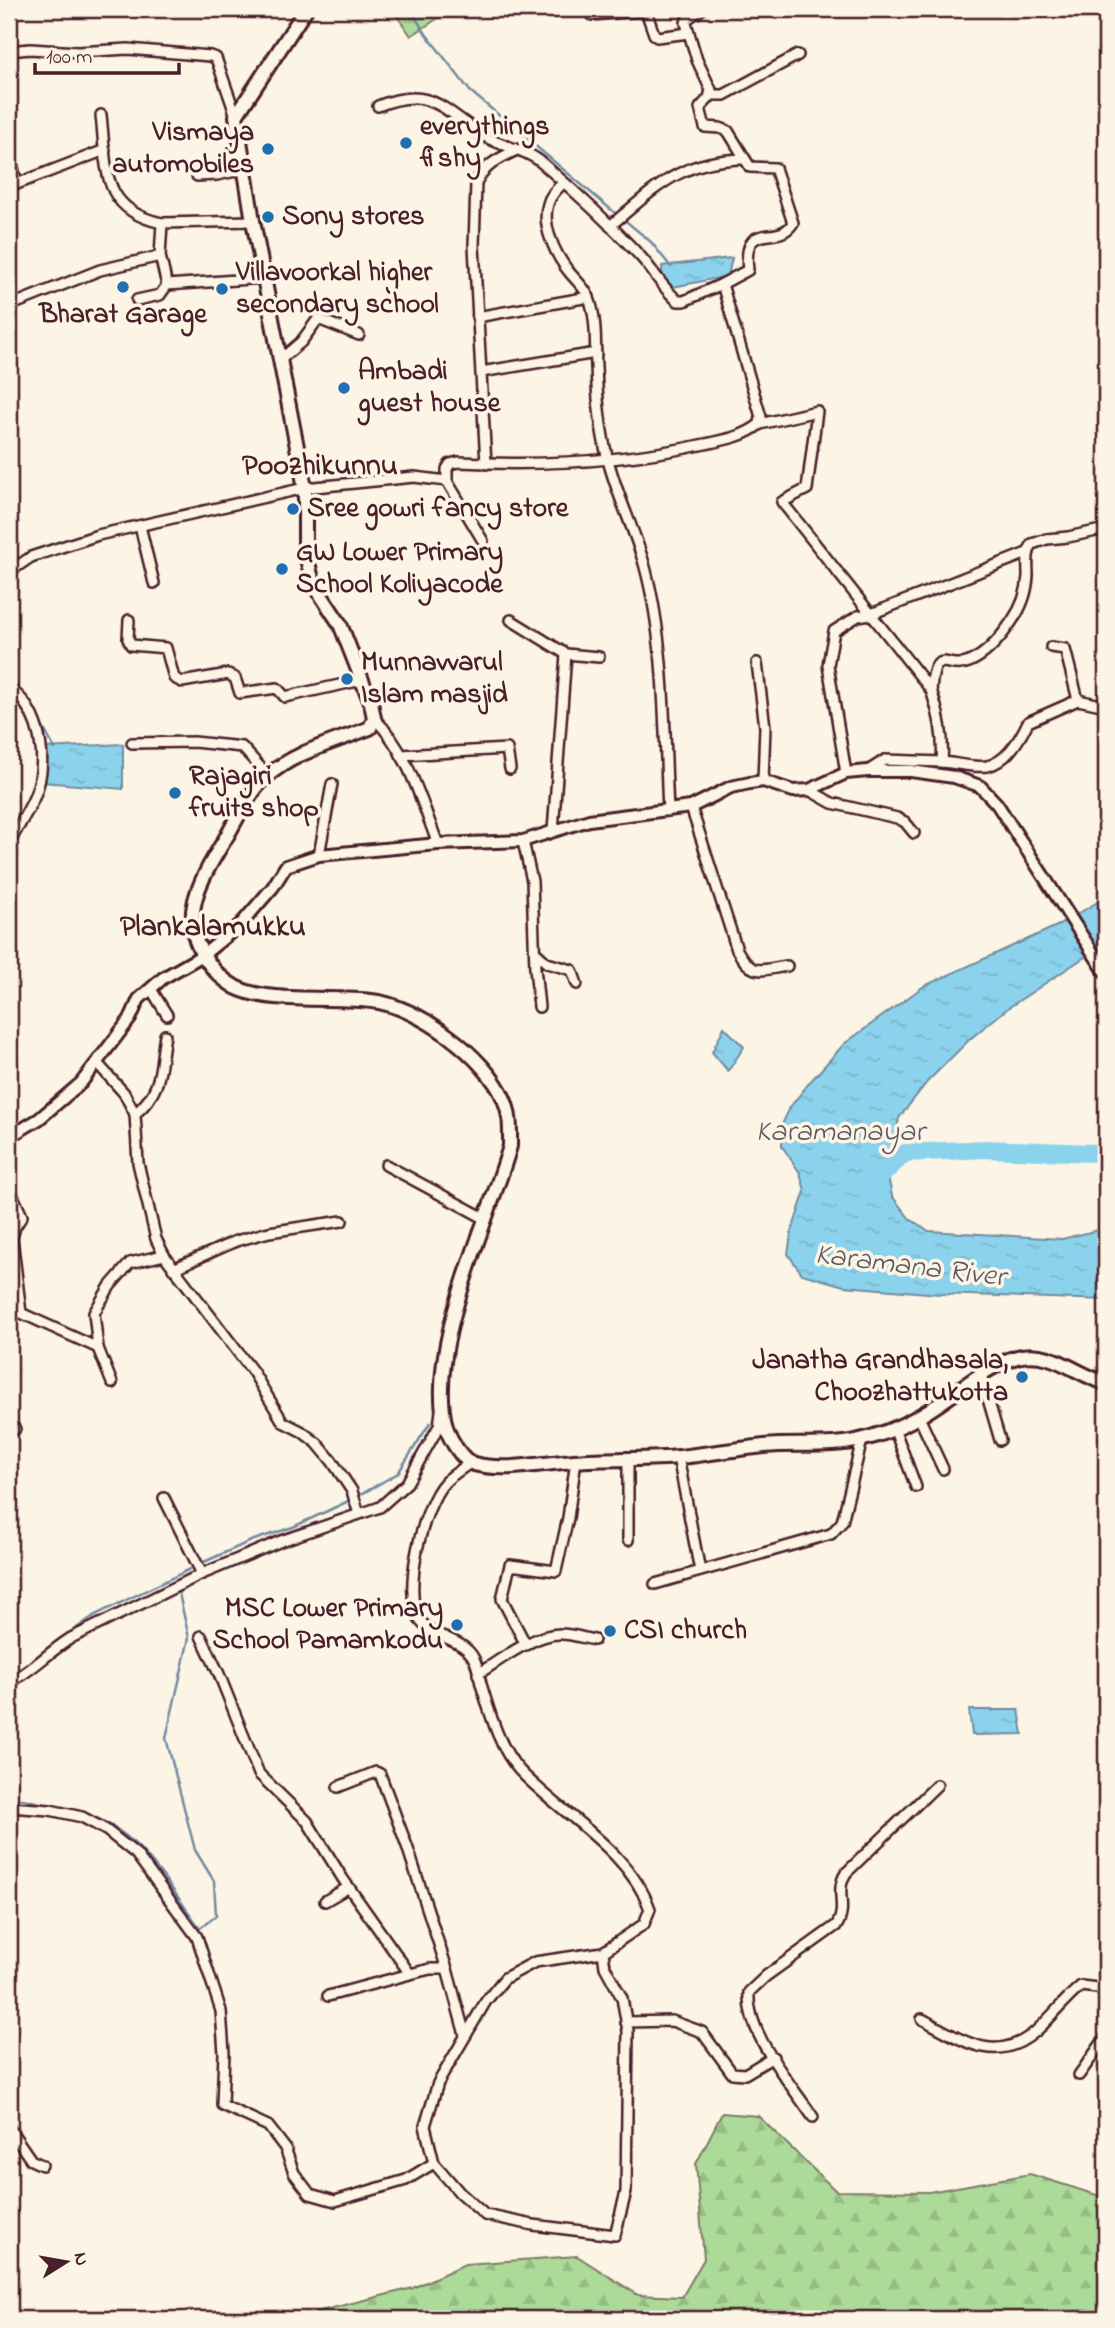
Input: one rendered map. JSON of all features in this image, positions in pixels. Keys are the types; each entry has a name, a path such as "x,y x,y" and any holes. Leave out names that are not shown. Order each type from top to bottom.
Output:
{"main road":[{"path":"306,9 236,116 237,135 246,169 253,221 305,488 305,551 313,583 340,624 374,718 370,728 306,752 268,776 242,809 204,874 195,896 192,923 194,940 202,955 212,968 234,986 253,994 272,997 384,1003 414,1015 460,1047 495,1082 505,1101 510,1120 510,1146 450,1331 443,1365 442,1403 447,1429 458,1451 470,1463 489,1466 678,1457 763,1446 862,1440 919,1416 1000,1364 1018,1357 1034,1355 1051,1358 1106,1383"}],"street":[{"path":"379,106 400,98 418,97 438,104 500,145 539,160 590,205 639,255 678,301 684,301 748,270 746,248 750,243 757,238 788,229 793,223 775,168 750,167 725,129 705,128 701,108 711,90 697,60 687,19 702,9"},
{"path":"592,15 643,11 647,13 653,34 657,37 689,33"},
{"path":"9,51 30,49 78,52 128,49 210,56 216,58 236,116"},
{"path":"711,94 724,95 798,55"},
{"path":"101,115 108,173 114,193 123,206 148,220 162,223 253,221"},
{"path":"9,151 13,185 105,150"},
{"path":"486,464 474,246 476,183 489,165 517,150"},
{"path":"610,226 673,174 694,166 744,159"},
{"path":"197,176 246,169"},
{"path":"563,183 551,195 547,204 549,232 562,261 570,273 583,284 589,297 596,336 599,409 607,458 645,569 660,662 668,811"},
{"path":"137,300 160,295 167,285 160,256 162,223"},
{"path":"9,306 100,270 160,256"},
{"path":"167,285 264,278"},
{"path":"722,284 761,417 760,424"},
{"path":"477,317 589,297"},
{"path":"280,360 301,342 318,319 359,335"},
{"path":"481,372 596,353"},
{"path":"483,541 447,481 450,464 607,458 666,452 728,439 760,424 817,411 807,489 782,502 931,690 944,743 942,762"},
{"path":"9,572 31,557 98,535 305,488 414,477 447,481"},
{"path":"140,526 154,583"},
{"path":"931,690 932,675 938,665 943,661 965,664 972,661 1011,623 1022,607 1026,591 1027,553 1032,544 1106,529"},
{"path":"846,773 828,665 834,631 858,615 870,614 1027,553"},
{"path":"129,620 128,639 131,645 166,648 174,678 182,682 229,674 235,678 240,693 277,688 285,697 362,680"},
{"path":"511,620 566,654 598,657"},
{"path":"1051,647 1065,649 1078,701"},
{"path":"553,831 566,654"},
{"path":"757,663 765,727 763,781"},
{"path":"9,687 24,703 37,729 42,753 41,773 34,799 9,843"},
{"path":"868,771 885,760 986,766 1000,760 1020,740 1028,722 1078,701 1106,706"},
{"path":"374,718 389,733 401,755 438,844"},
{"path":"132,743 194,742 242,747 268,776"},
{"path":"401,755 507,749 510,769"},
{"path":"9,1138 38,1119 81,1083 130,1019 139,999 163,978 202,955 241,924 273,887 286,866 319,855 438,844 523,841 589,820 691,807 731,787 763,781 793,791 809,790 846,773 911,771 954,777 980,786 997,803 1106,973"},
{"path":"319,855 332,784"},
{"path":"809,790 832,803 897,818 905,822 914,833"},
{"path":"691,807 737,950 745,965 755,970 787,966"},
{"path":"523,841 532,881 539,1007"},
{"path":"535,952 547,963 572,970 577,984"},
{"path":"151,989 167,1015"},
{"path":"135,1114 148,1102 160,1076 165,1035"},
{"path":"97,1063 124,1093 135,1114 138,1163 156,1239 163,1255 253,1372 283,1422 317,1443 332,1461 352,1492 359,1514"},
{"path":"386,1165 486,1219"},
{"path":"9,1186 22,1216 12,1238 21,1313 98,1348"},
{"path":"173,1269 236,1241 269,1232 342,1221"},
{"path":"112,1382 98,1348 93,1313 110,1286 130,1263 163,1255"},
{"path":"981,1375 1000,1440"},
{"path":"9,1682 22,1676 51,1650 71,1638 202,1574 281,1541 380,1507 407,1483 439,1426 442,1403"},
{"path":"919,1416 943,1469"},
{"path":"894,1428 916,1486"},
{"path":"655,1584 831,1534 842,1522 862,1440"},
{"path":"678,1457 700,1571"},
{"path":"628,1458 628,1540"},
{"path":"526,1645 502,1599 510,1565 556,1571 568,1518 576,1460"},
{"path":"470,1463 444,1483 428,1512 415,1559 414,1598 419,1618 431,1631 459,1643 474,1657 493,1726 519,1770 598,1840 633,1877 644,1893 650,1909 643,1924 603,1952 535,1962 505,1978 485,2001 438,2083 425,2126 434,2163 460,2193 485,2215 533,2225 615,2235 626,2192 626,2022 622,1998 605,1967 603,1952"},
{"path":"164,1498 202,1574"},
{"path":"478,1674 526,1645 545,1637 561,1634 594,1640"},
{"path":"201,1636 259,1774 307,1821 410,1974"},
{"path":"338,1787 376,1772 380,1774 407,1846 447,1969 464,2035"},
{"path":"813,2117 773,2057 751,2017 749,1992 766,1976 837,1925 842,1916 840,1882 846,1873 937,1785"},
{"path":"9,1807 50,1810 82,1817 106,1830 136,1854 197,1937 221,2011 224,2053 222,2105 268,2126 285,2148 294,2173 310,2194 335,2201 406,2180 434,2163"},
{"path":"325,1901 349,1887"},
{"path":"328,1996 430,1969 447,1969"},
{"path":"922,2018 966,2041 990,2049 1006,2049 1035,2032 1081,1986 1097,1987 1106,1992"},
{"path":"626,2022 672,2021 702,2032 732,2073 745,2074 773,2057"},
{"path":"1079,2075 1106,2037"},
{"path":"9,2128 31,2160 43,2165"}],"green space":[{"path":"392,9 452,9 411,36"},
{"path":"722,2113 758,2116 836,2191 929,2192 1030,2174 1106,2198 1106,2319 288,2319 413,2288 465,2264 577,2256 638,2295 682,2297 704,2259 696,2164"}],"water":[{"path":"732,258 728,276 663,289 662,266"},
{"path":"123,744 123,789 43,782 45,748"},
{"name":"Karamanayar","path":"1106,897 1106,943 1008,1008 970,1039 928,1081 899,1118 888,1176 892,1196 910,1219 929,1231 1062,1239 1106,1228 1106,1300 940,1294 844,1286 802,1274 788,1254 791,1234 805,1191 800,1173 782,1146 782,1125 790,1107 810,1082 844,1044 924,986 1059,925"},
{"path":"724,1027 744,1047 728,1071 712,1052"},
{"path":"969,1710 1019,1710 1023,1734 972,1735"}],"waterway":[{"path":"410,9 470,91 614,212"},
{"path":"627,222 651,242 671,267"},
{"path":"9,680 25,697"},
{"path":"36,715 55,749"},
{"path":"874,1183 905,1153 986,1149 1095,1153 1106,1156"},
{"path":"1099,1299 1106,1302"},
{"path":"204,1562 251,1541 293,1527 355,1498 398,1473 430,1423"},
{"path":"67,1635 95,1615 190,1569"},
{"path":"83,1814 103,1821 136,1845 200,1928 216,1916 214,1881 195,1850 166,1738 189,1638 178,1589"},
{"path":"10,1677 45,1652"},
{"path":"9,1801 23,1799 53,1806"}],"place":[{"name":"everythings fishy","path":"406,143"},
{"name":"Vismaya automobiles","path":"268,149"},
{"name":"Sony stores","path":"268,217"},
{"name":"Bharat Garage","path":"123,287"},
{"name":"Villavoorkal higher secondary school","path":"222,289"},
{"name":"Ambadi guest house","path":"344,388"},
{"name":"Sree gowri fancy store","path":"293,509"},
{"name":"GW Lower Primary School Koliyacode","path":"282,569"},
{"name":"Munnavvarul Islam masjid","path":"347,679"},
{"name":"Rajagiri fruits shop","path":"175,793"},
{"name":"Janatha Grandhasala, Choozhattukotta","path":"1022,1377"},
{"name":"MSC Lower Primary School Pamamkodu","path":"457,1625"},
{"name":"CSI church","path":"610,1631"}],"district":[{"name":"Poozhikunnu","path":"320,467"},
{"name":"Plankalamukku","path":"213,928"}],"water label":[{"name":"Karamana River","path":"910,1267"}]}
